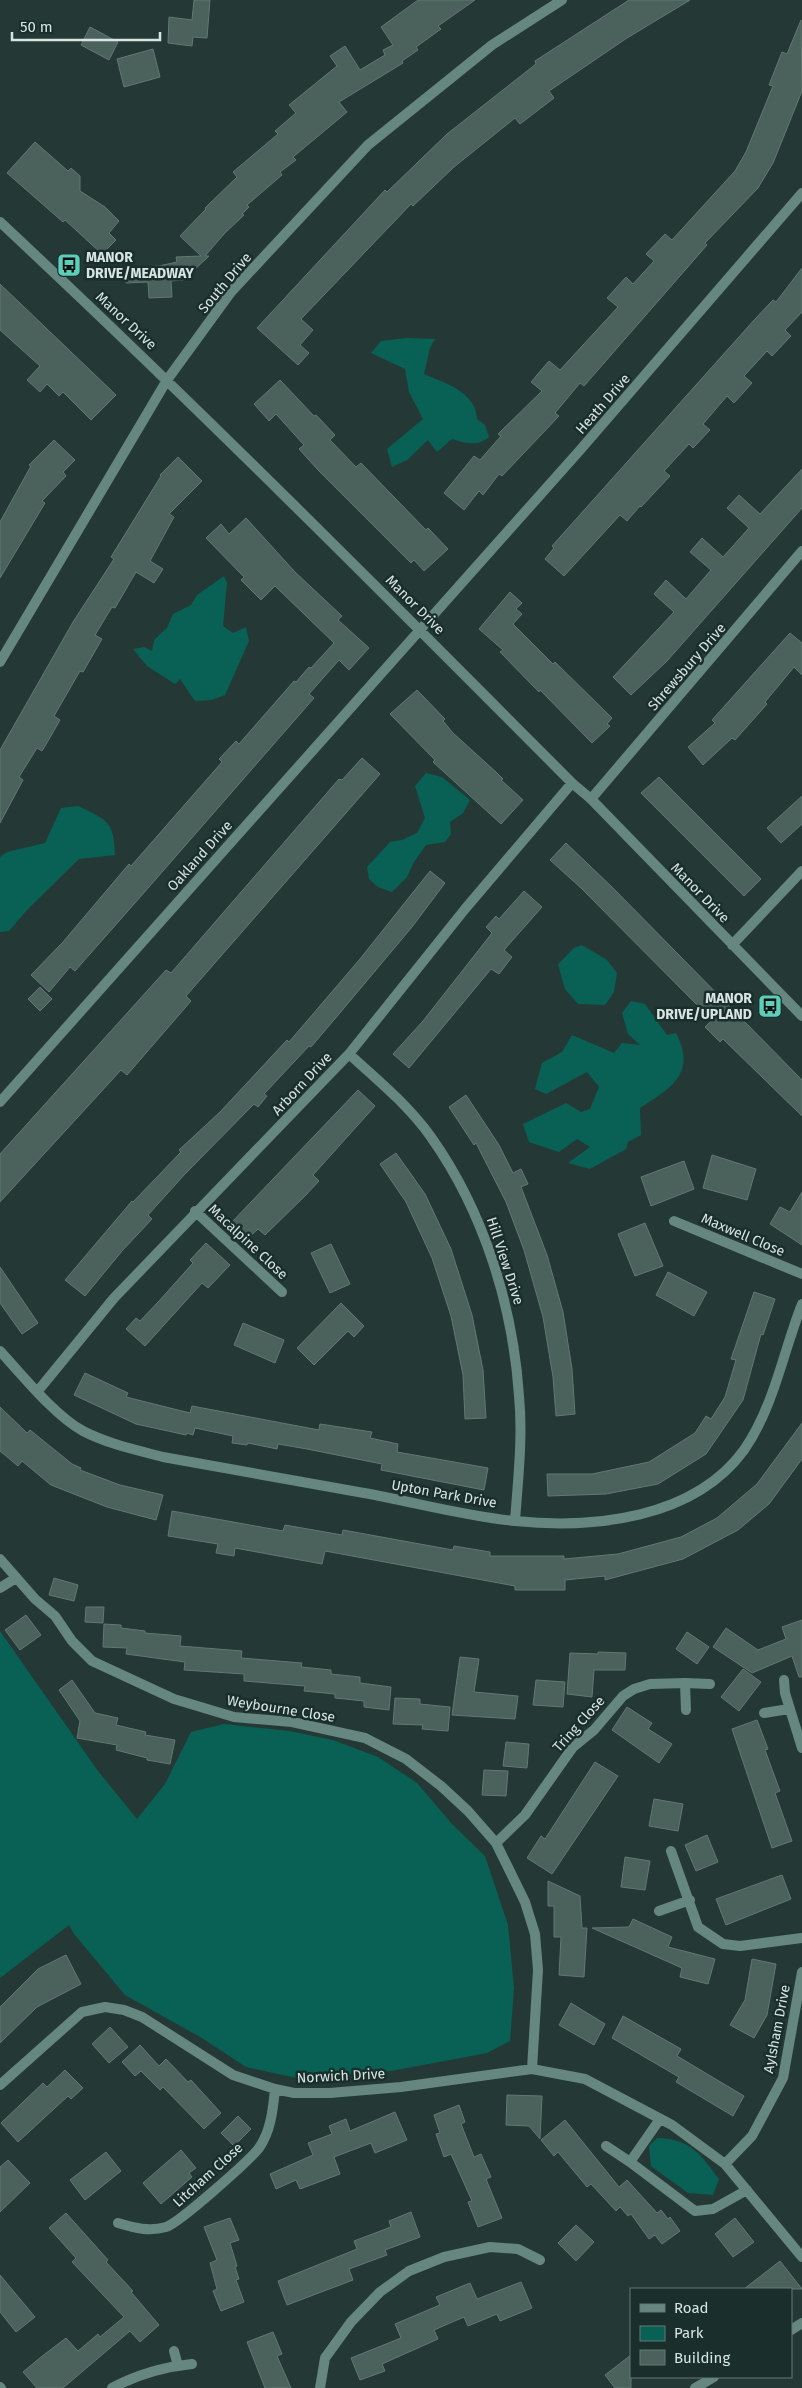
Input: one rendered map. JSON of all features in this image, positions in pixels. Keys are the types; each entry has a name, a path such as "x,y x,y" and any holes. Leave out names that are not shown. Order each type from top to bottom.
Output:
{"street":[{"name":"South Drive","path":"0,662 167,380 231,292 368,145 492,45 562,0"},
{"name":"Heath Drive","path":"420,629 581,450 802,193"},
{"name":"Manor Drive","path":"0,222 167,380 420,629 572,783 591,799 802,1016"},
{"name":"Shrewsbury Drive","path":"591,799 802,551"},
{"name":"Oakland Drive","path":"0,1102 420,629"},
{"name":"Arborn Drive","path":"37,1392 114,1298 195,1211 270,1138 349,1054 471,901 572,783"},
{"path":"732,945 802,871"},
{"name":"Hill View Drive","path":"349,1054 406,1107 431,1137 476,1216 510,1322 516,1357 520,1430 515,1521"},
{"name":"Macalpine Close","path":"195,1211 282,1292"},
{"name":"Maxwell Close","path":"674,1221 802,1274"},
{"name":"Upton Park Drive","path":"0,1351 37,1392 82,1430 122,1446 155,1455 515,1521 586,1522 625,1517 656,1510 705,1486 743,1451 763,1417 802,1304"},
{"name":"Weybourne Close","path":"0,1559 35,1600 55,1616 72,1641 92,1661 174,1699 234,1717 292,1722 365,1738 406,1759 441,1786 468,1811 496,1843 526,1902 535,1934 538,1970 532,2069"},
{"path":"0,1588 16,1578"},
{"path":"784,1680 789,1709 802,1748"},
{"name":"Tring Close","path":"496,1843 525,1815 573,1747 594,1730 623,1696 634,1688 650,1684 710,1684"},
{"path":"685,1684 686,1710"},
{"path":"764,1713 789,1709"},
{"path":"671,1851 690,1900 698,1927 723,1944 740,1946 802,1938"},
{"path":"659,1911 690,1900"},
{"name":"Aylsham Drive","path":"725,2164 752,2136 783,2078 802,1974"},
{"name":"Norwich Drive","path":"0,2085 82,2012 105,2007 124,2010 142,2017 233,2075 275,2089 294,2093 330,2093 401,2087 532,2069 585,2079 660,2119 725,2164 802,2257"},
{"name":"Litcham Close","path":"118,2223 145,2231 168,2227 186,2215 259,2147 271,2122 275,2089"},
{"path":"630,2162 660,2119"},
{"path":"606,2146 695,2211 713,2209 747,2190"},
{"path":"320,2388 325,2358 351,2322 380,2292 409,2271 444,2257 490,2247 518,2249 540,2260"},
{"path":"174,2351 178,2366"},
{"path":"112,2388 147,2373 192,2364"},
{"path":"695,2388 712,2378"}],"green space":[{"path":"407,338 435,339 430,348 424,374 450,385 465,395 475,410 477,419 485,425 489,437 475,443 466,443 452,439 437,452 428,440 407,460 392,467 387,449 423,419 409,392 405,369 371,353 381,341"},
{"path":"224,576 227,583 223,626 233,633 246,627 249,641 225,695 211,700 195,701 180,679 175,684 147,666 133,649 144,647 152,651 154,640 167,628 173,614 191,605 197,595"},
{"path":"426,773 442,777 470,800 463,813 450,822 451,834 445,842 426,845 414,862 407,877 392,892 378,887 369,879 367,867 390,842 402,840 417,833 425,818 415,786"},
{"path":"78,806 107,823 113,835 115,855 79,859 26,911 9,931 0,932 0,857 7,852 45,843 61,808"},
{"path":"582,945 607,960 617,973 614,992 605,1005 578,1004 565,989 558,964 574,948"},
{"path":"631,1001 645,1004 667,1035 676,1033 682,1047 684,1059 678,1078 671,1086 640,1108 641,1135 628,1142 626,1149 590,1169 568,1163 590,1147 577,1139 559,1152 529,1142 523,1124 566,1103 581,1112 590,1109 599,1087 587,1072 546,1094 535,1089 542,1063 562,1052 572,1035 614,1053 622,1043 640,1045 628,1034 622,1013"},
{"path":"0,1631 98,1771 137,1819 165,1784 191,1732 224,1724 289,1731 333,1740 378,1757 417,1783 452,1824 485,1856 508,1925 514,1988 510,2041 487,2053 391,2071 297,2078 246,2067 202,2038 125,1995 74,1934 69,1925 0,1978"},
{"path":"657,2138 678,2141 700,2155 719,2179 713,2195 688,2193 651,2166 649,2146"}],"building":[{"path":"194,0 210,0 207,38 193,37 192,46 168,43 169,17 192,20"},
{"path":"418,0 475,0 438,26 441,29 416,47 418,50 402,61 403,63 339,102 347,112 293,157 296,160 280,172 282,175 247,205 249,207 242,214 244,215 205,256 209,256 191,273 191,279 171,281 172,297 149,298 148,282 126,283 125,268 159,266 177,262 176,257 201,256 180,236 237,177 233,172 278,134 275,131 296,113 289,105 337,66 330,56 345,46 360,70 385,55 383,50 393,45 381,27"},
{"path":"629,0 690,0 627,38 549,91 554,98 520,124 515,118 454,167 413,206 411,204 301,319 313,330 300,345 309,353 298,365 257,328 385,190 387,192 447,134 536,64 535,61"},
{"path":"801,20 802,91 773,163 758,188 705,243 707,245 584,386 580,383 555,413 559,416 502,476 499,474 483,495 479,491 464,510 444,493 474,456 480,460 501,436 498,434 542,391 531,382 549,361 560,370 618,307 607,298 626,277 633,284 654,261 646,254 665,234 672,240 735,171 746,152 773,86 769,85 782,52 787,54"},
{"path":"90,27 118,42 109,60 81,45"},
{"path":"153,49 160,77 124,87 117,59"},
{"path":"35,142 68,171 71,168 80,176 80,191 105,207 119,221 109,233 116,240 102,254 65,220 63,222 7,173"},
{"path":"802,268 802,312 785,330 791,336 772,356 767,351 744,376 752,383 734,403 727,396 703,424 710,430 693,448 689,444 664,471 670,476 641,507 627,521 620,515 564,576 545,559 554,548 552,546 755,319 773,300 776,302"},
{"path":"0,284 116,395 91,420 63,392 59,396 47,384 40,392 27,380 40,366 0,330"},
{"path":"280,380 335,435 330,440 356,467 361,463 426,530 428,528 448,549 424,571 414,560 411,563 318,470 299,449 304,445 276,414 269,421 254,404"},
{"path":"54,440 75,460 63,472 66,476 42,501 45,503 0,578 0,522 31,466 29,465"},
{"path":"178,457 202,481 169,514 174,517 150,561 163,569 154,583 136,572 115,608 112,607 95,635 102,639 83,672 80,671 54,716 60,720 42,751 37,748 19,777 23,780 0,823 0,750 73,622 114,559 111,557 160,475"},
{"path":"802,469 802,508 667,661 631,695 613,677 674,612 654,594 666,580 686,599 711,570 690,552 702,538 723,557 749,528 727,508 739,495 760,514"},
{"path":"246,518 295,572 342,616 338,620 369,648 349,670 339,660 309,694 314,698 142,895 75,971 70,967 49,992 31,975 63,942 129,864 131,866 222,762 219,759 236,741 239,744 294,681 296,682 309,667 311,668 334,643 275,586 261,600 241,580 244,577 206,538 221,524 229,534"},
{"path":"510,592 522,603 516,609 522,614 513,624 612,718 607,724 610,726 592,743 500,652 503,650 479,629"},
{"path":"790,633 802,643 802,675 794,667 765,702 767,704 735,740 732,738 703,765 688,747 715,723 712,720"},
{"path":"417,690 445,719 443,721 453,733 496,772 503,779 501,780 523,800 501,824 433,762 435,760 390,714"},
{"path":"362,758 380,774 186,996 191,1001 127,1075 121,1070 0,1202 0,1154 166,970 171,973 339,779 342,780"},
{"path":"659,777 761,879 744,896 641,793"},
{"path":"802,796 802,824 781,843 767,828"},
{"path":"566,843 613,888 802,1080 802,1116 723,1039 720,1042 705,1027 712,1020 581,888 550,860"},
{"path":"430,871 445,883 412,927 311,1047 309,1046 264,1094 267,1096 258,1107 254,1104 185,1174 148,1215 152,1219 122,1251 85,1296 65,1280 132,1201 181,1152 179,1150 220,1112 287,1040 289,1042 360,959"},
{"path":"524,891 542,907 504,950 512,957 499,974 491,969 409,1068 393,1054 423,1021 492,933 486,927 496,916 499,919"},
{"path":"40,987 52,999 40,1011 28,999"},
{"path":"358,1090 375,1106 313,1175 319,1181 305,1196 265,1235 258,1229 247,1239 231,1223"},
{"path":"466,1095 499,1145 513,1173 521,1169 528,1184 521,1187 547,1255 563,1312 572,1369 575,1414 556,1416 553,1377 543,1317 524,1250 506,1202 476,1143 474,1145 449,1107"},
{"path":"396,1153 425,1194 451,1249 472,1315 483,1370 486,1418 465,1419 463,1375 451,1316 432,1258 406,1202 380,1164"},
{"path":"712,1155 756,1169 747,1200 703,1188"},
{"path":"684,1161 694,1189 651,1206 641,1177"},
{"path":"802,1192 802,1245 770,1224 780,1207 790,1212"},
{"path":"645,1223 663,1266 635,1276 618,1234"},
{"path":"206,1243 230,1265 208,1288 202,1283 145,1346 126,1329 136,1318 140,1321 159,1301 193,1263 190,1260"},
{"path":"331,1244 350,1284 330,1293 311,1253"},
{"path":"0,1267 38,1323 22,1334 0,1303"},
{"path":"668,1272 707,1292 694,1316 656,1295"},
{"path":"754,1292 775,1299 763,1335 761,1334 743,1400 706,1454 658,1484 606,1494 548,1496 547,1474 592,1474 649,1462 695,1433 706,1416 711,1419 725,1397 736,1360 731,1359"},
{"path":"341,1303 364,1326 354,1337 348,1331 314,1365 297,1348"},
{"path":"243,1323 284,1340 275,1363 234,1345"},
{"path":"85,1373 128,1393 126,1397 190,1413 192,1406 319,1430 320,1424 372,1432 370,1438 398,1444 397,1452 488,1468 484,1490 381,1470 382,1464 307,1449 278,1444 277,1449 248,1443 247,1445 232,1443 233,1436 195,1428 193,1435 187,1433 186,1435 136,1424 74,1395"},
{"path":"0,1407 27,1433 30,1430 72,1464 81,1468 80,1470 120,1485 163,1495 156,1520 107,1507 51,1485 22,1461 18,1466 0,1451"},
{"path":"802,1423 802,1459 769,1504 738,1530 683,1559 605,1580 605,1576 565,1580 565,1590 515,1590 515,1586 325,1551 322,1564 235,1548 234,1556 216,1553 218,1544 168,1536 172,1511 283,1531 285,1525 342,1535 343,1530 453,1550 454,1546 490,1552 490,1556 564,1556 564,1559 618,1554 681,1537 717,1518 757,1484"},
{"path":"54,1578 78,1585 74,1601 49,1595"},
{"path":"86,1607 104,1607 103,1623 85,1622"},
{"path":"26,1615 41,1635 20,1650 5,1630"},
{"path":"802,1620 802,1677 799,1677 792,1656 752,1673 713,1647 726,1628 758,1650 786,1639 782,1627"},
{"path":"104,1624 121,1625 121,1628 145,1631 145,1633 181,1636 180,1646 242,1651 241,1658 302,1663 301,1667 331,1670 331,1674 360,1677 360,1683 391,1687 389,1710 364,1707 364,1701 335,1698 335,1694 304,1691 305,1686 244,1681 244,1674 184,1670 185,1662 126,1654 127,1648 103,1647"},
{"path":"687,1632 709,1647 697,1664 676,1649"},
{"path":"598,1652 626,1653 625,1670 594,1670 592,1697 567,1694 570,1653 598,1654"},
{"path":"460,1657 479,1659 474,1692 518,1696 515,1719 452,1715"},
{"path":"743,1669 761,1682 739,1711 721,1697"},
{"path":"72,1680 95,1713 118,1718 116,1725 146,1732 145,1735 175,1740 170,1764 147,1760 147,1758 116,1750 117,1745 77,1738 80,1721 59,1690"},
{"path":"536,1680 565,1682 563,1707 533,1705"},
{"path":"395,1698 420,1699 420,1704 450,1707 448,1731 422,1729 423,1725 393,1724"},
{"path":"627,1707 652,1723 648,1729 672,1744 659,1763 612,1730"},
{"path":"757,1720 768,1749 765,1750 780,1791 775,1793 792,1841 772,1848 732,1729"},
{"path":"506,1742 529,1744 527,1768 503,1766"},
{"path":"595,1762 618,1776 552,1874 527,1858 541,1836 545,1839"},
{"path":"484,1770 508,1771 506,1796 482,1795"},
{"path":"654,1799 683,1804 678,1831 649,1826"},
{"path":"707,1835 718,1862 696,1871 685,1845"},
{"path":"625,1857 650,1861 645,1890 621,1887"},
{"path":"782,1875 791,1899 726,1925 716,1899"},
{"path":"548,1881 580,1896 582,1928 587,1928 584,1977 559,1975 561,1937 554,1937 554,1906 548,1906"},
{"path":"633,1919 672,1937 668,1947 715,1959 708,1984 680,1977 682,1968 592,1928 629,1927"},
{"path":"66,1955 81,1984 37,2007 0,2043 0,2007 38,1969"},
{"path":"752,1959 776,1964 767,2015 754,2038 730,2025 745,2000"},
{"path":"571,2003 605,2024 594,2045 559,2025"},
{"path":"623,2016 681,2049 677,2056 744,2096 733,2116 676,2082 679,2077 612,2038"},
{"path":"110,2027 128,2047 109,2063 92,2044"},
{"path":"140,2045 159,2066 166,2059 188,2082 191,2080 221,2113 204,2129 163,2087 160,2090 141,2071 135,2076 122,2062"},
{"path":"65,2070 83,2088 71,2099 68,2096 18,2142 1,2123 43,2083 47,2087"},
{"path":"507,2095 542,2096 540,2139 529,2126 506,2125"},
{"path":"459,2105 465,2122 461,2124 474,2157 481,2154 491,2177 486,2179 502,2218 478,2227 468,2202 472,2201 451,2154 444,2157 436,2134 440,2133 434,2115"},
{"path":"395,2112 407,2140 375,2153 371,2143 334,2157 340,2174 300,2189 296,2180 276,2189 270,2174 313,2155 308,2143 332,2134 329,2126 346,2119 350,2131"},
{"path":"238,2116 251,2129 234,2146 221,2133"},
{"path":"565,2120 619,2187 627,2180 657,2213 661,2210 668,2219 670,2217 680,2231 662,2244 655,2235 649,2239 631,2214 628,2216 620,2207 616,2211 591,2184 587,2187 558,2152 554,2156 541,2140"},
{"path":"181,2150 196,2168 189,2173 192,2177 161,2204 143,2183"},
{"path":"106,2152 121,2171 85,2200 70,2180"},
{"path":"8,2160 30,2183 0,2212 0,2167"},
{"path":"411,2212 420,2237 385,2250 387,2255 349,2269 353,2280 287,2305 278,2281 357,2249 354,2241 391,2227 389,2221"},
{"path":"66,2213 108,2260 106,2262 133,2291 131,2292 159,2325 140,2342 130,2331 63,2388 37,2388 23,2372 41,2357 66,2338 78,2351 98,2334 100,2337 124,2317 72,2262 76,2258 49,2228"},
{"path":"230,2218 239,2240 230,2243 237,2266 235,2267 239,2279 236,2280 244,2302 221,2311 213,2291 217,2289 210,2263 217,2260 204,2227"},
{"path":"735,2218 754,2242 733,2257 715,2234"},
{"path":"576,2225 594,2242 576,2261 558,2243"},
{"path":"780,2261 802,2289 792,2288 745,2288"},
{"path":"0,2275 35,2317 16,2332 0,2312"},
{"path":"521,2282 532,2308 500,2321 497,2314 468,2326 464,2317 434,2330 438,2339 382,2364 385,2371 360,2380 351,2358 401,2338 395,2324 440,2305 436,2297 470,2283 477,2299"},
{"path":"273,2332 282,2354 277,2356 291,2388 265,2388 247,2342"},
{"path":"630,2356 631,2388 615,2388 605,2375"}],"place":[{"name":"MANOR DRIVE/MEADWAY","path":"69,265"},
{"name":"MANOR DRIVE/UPLAND","path":"770,1006"}]}
